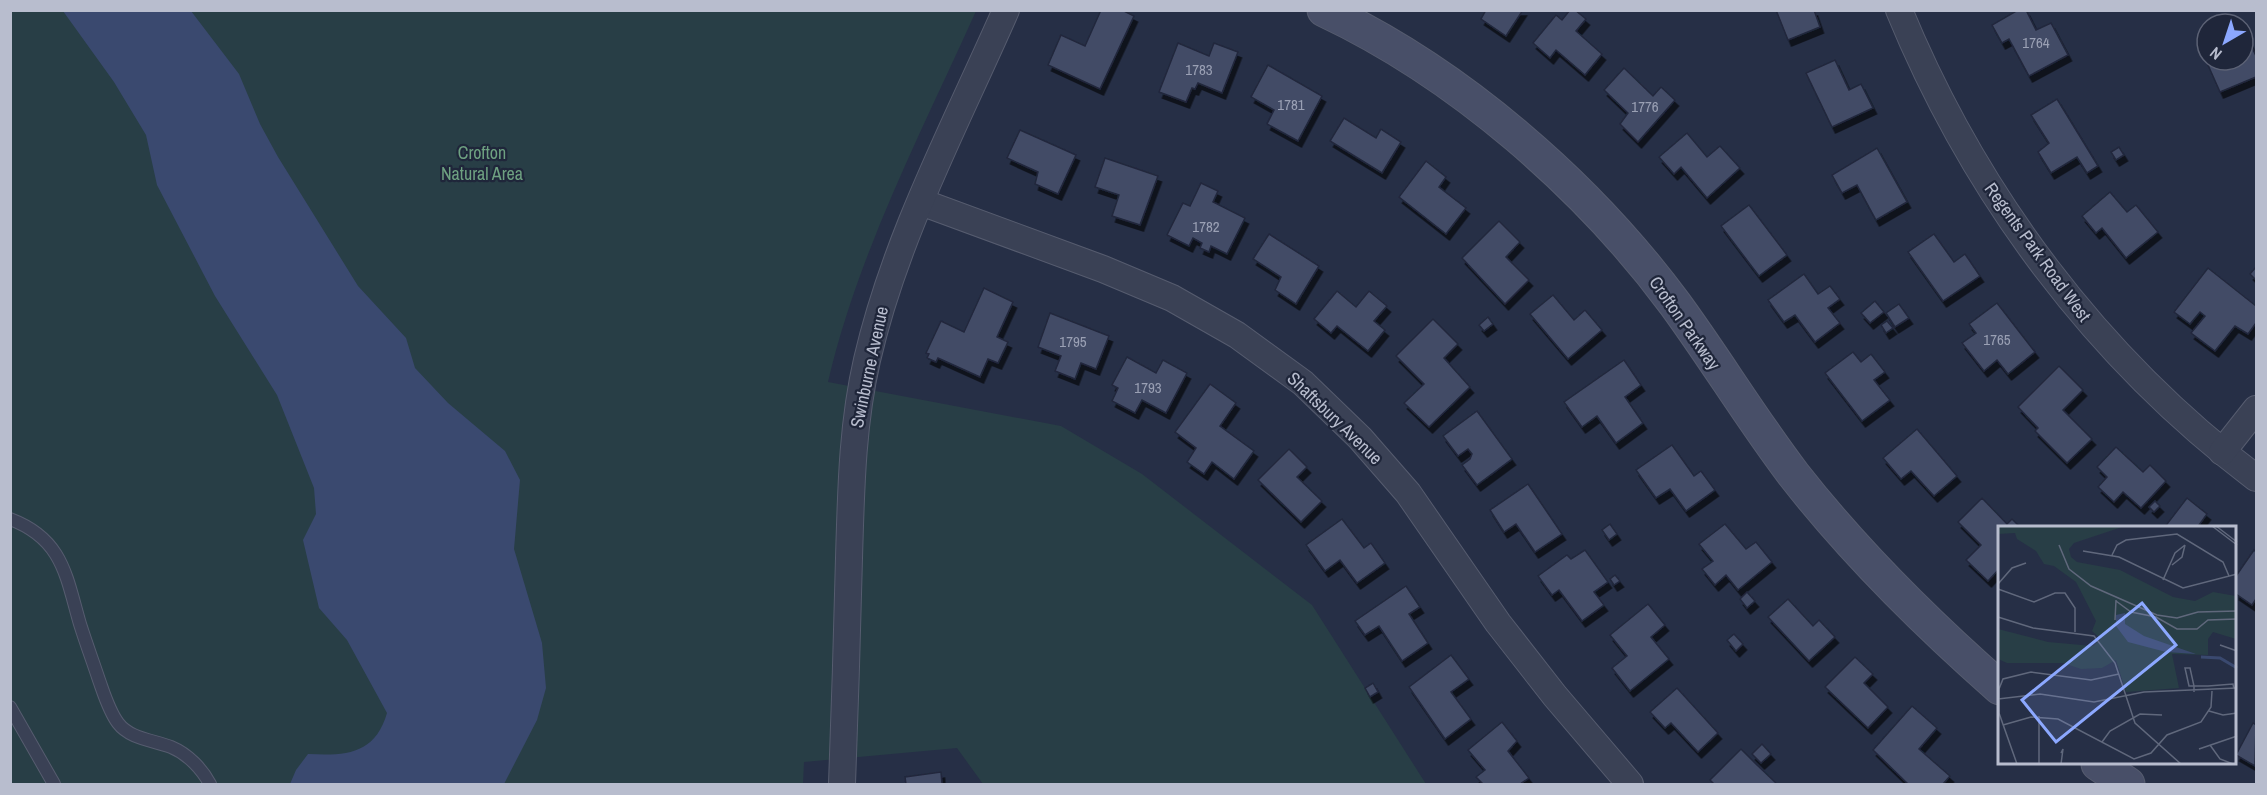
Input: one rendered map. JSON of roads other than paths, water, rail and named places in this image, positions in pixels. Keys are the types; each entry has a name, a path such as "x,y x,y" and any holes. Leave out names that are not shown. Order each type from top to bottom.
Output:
{"street":[{"name":"Swinburne Avenue","path":"842,784 856,416 882,302 921,202 1006,10"},
{"name":"Crofton Parkway","path":"1324,10 1407,58 1473,101 1548,164 1611,226 1675,304 1723,377 1802,484 1868,561 1935,631 1998,686"},
{"name":"Regents Park Road West","path":"1899,10 1946,110 1981,172 2031,249 2082,316 2144,382 2222,452 2256,478"},
{"name":"Shaftsbury Avenue","path":"921,202 1103,269 1172,298 1237,335 1303,383 1360,438 1408,493 1498,623 1555,696 1630,784"},
{"path":"2222,452 2256,409"},
{"path":"2100,765 2128,784"}],"lane":[{"path":"10,519 30,526 55,550 66,572 105,698 118,722 130,734 173,748 187,756 204,773 210,784"},
{"path":"10,707 54,784"}],"water":[{"path":"63,11 191,11 239,74 260,124 278,157 358,286 406,338 415,368 448,403 505,451 520,480 514,549 542,643 546,688 537,720 504,784 290,784 296,770 308,754 347,753 367,745 382,727 387,713 347,640 319,608 303,540 316,514 314,488 277,395 215,296 157,185 146,135 114,82"}],"park label":[{"name":"Crofton Natural Area","path":"482,162"}]}
